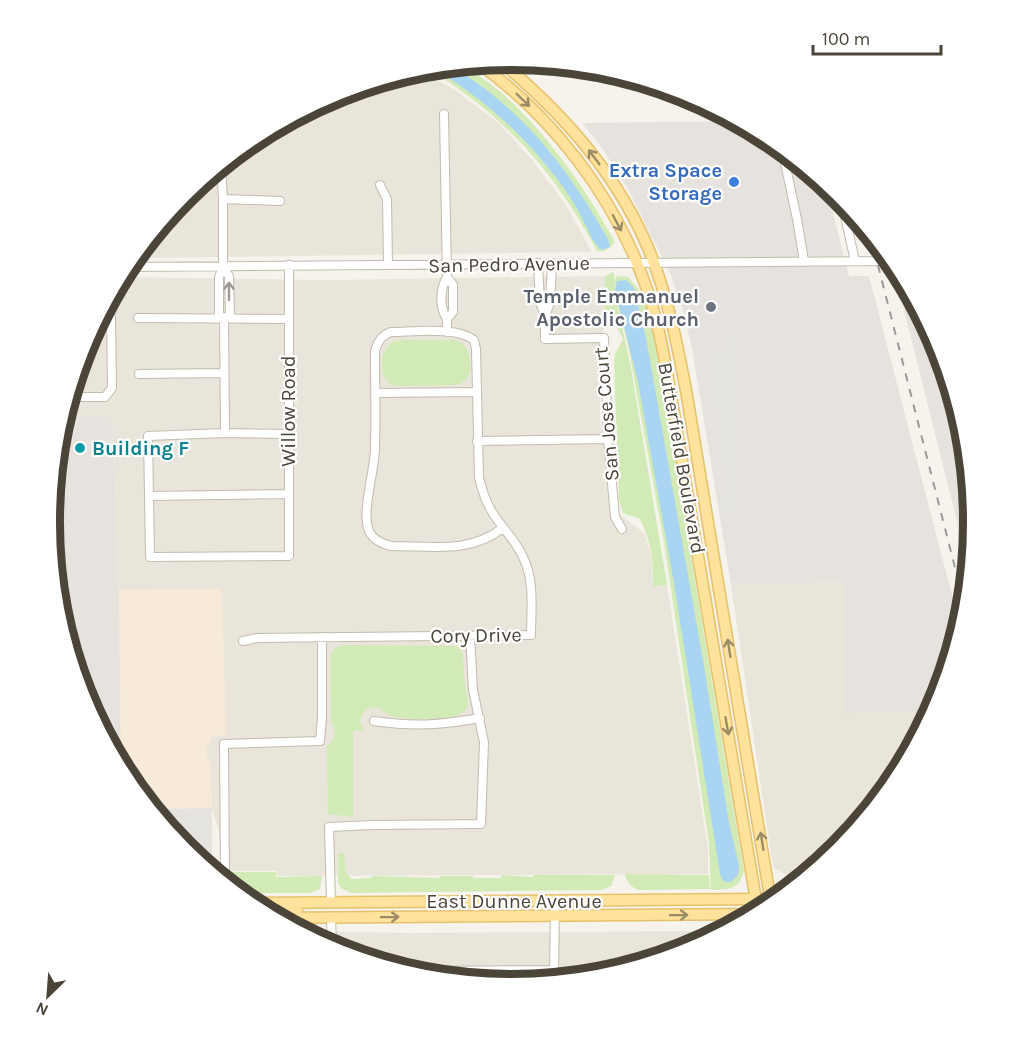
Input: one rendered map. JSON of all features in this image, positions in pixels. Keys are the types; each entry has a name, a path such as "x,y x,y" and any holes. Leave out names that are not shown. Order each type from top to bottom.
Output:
{"main road":[{"name":"Butterfield Boulevard","path":"510,70 548,103 588,148 623,199 654,262 671,320 687,396 771,890"},
{"name":"Butterfield Boulevard","path":"488,71 514,91 570,150 610,210 637,263 650,298 665,359 756,899"},
{"name":"East Dunne Avenue","path":"270,903 756,899"},
{"path":"281,910 327,909 330,908 331,902"},
{"name":"East Dunne Avenue","path":"295,918 735,914"}],"street":[{"path":"444,114 447,277 453,285 453,312 447,319 447,332 391,332 383,335 377,344 375,351 375,450 368,496 369,531 381,543 391,546 464,546 480,542 503,528"},
{"path":"785,163 804,261"},
{"path":"222,177 223,267 219,277 224,317 225,433"},
{"path":"380,185 387,199 388,265"},
{"path":"223,199 280,201"},
{"path":"845,218 855,261"},
{"name":"San Pedro Avenue","path":"139,267 880,261"},
{"name":"San Jose Court","path":"538,263 540,302 545,316 545,339 604,338 608,439 615,517 622,529"},
{"name":"San Jose Court","path":"545,316 550,303 552,263"},
{"name":"Willow Road","path":"149,496 150,557 289,556 289,266"},
{"path":"77,398 105,397 112,388 110,315"},
{"path":"138,318 288,319"},
{"name":"Cory Drive","path":"243,641 257,638 531,635 531,587 525,559 484,497 479,477 474,340 463,333 447,332"},
{"path":"139,374 223,373"},
{"path":"375,393 477,392"},
{"path":"289,434 225,433 148,436 149,496 289,494"},
{"path":"477,441 608,439"},
{"path":"331,902 329,827 481,824 484,742 471,675 470,636"},
{"path":"225,870 224,744 320,741 322,637"},
{"path":"374,721 407,725 436,725 480,718"},
{"path":"481,973 554,970 555,901"},
{"path":"331,918 332,936"}],"shaded area":[{"path":"432,77 455,90 499,123 533,161 566,205 592,252 145,258 172,224 214,183 237,164 286,131 366,94"},
{"path":"719,121 786,164 830,202 849,276 869,276 955,606 948,639 921,712 845,713 843,582 731,585 692,348 683,311 671,275 628,189 600,145 582,123"},
{"path":"605,276 604,324 600,352 600,421 615,511 644,533 651,553 653,586 667,585 708,849 708,874 277,876 276,871 230,871 212,808 210,762 206,748 212,737 225,734 222,590 119,590 113,417 73,416 94,349 120,296 132,277 328,280"},
{"path":"899,289 929,349 948,405 959,463 962,542"},
{"path":"727,336 736,336 736,512 731,513 731,518 725,518 725,511 720,512 718,501 721,500 721,458 715,458 710,348 727,348"},
{"path":"73,416 113,417 119,590 121,749 94,695 84,667 75,639 64,581 61,552 61,492"},
{"path":"843,582 846,713 921,712 903,748 870,797 831,841 790,877 773,867 731,585"},
{"path":"222,589 226,734 212,737 206,748 210,762 212,808 163,809 121,749 119,590"},
{"path":"212,808 212,859 192,841 163,809"},
{"path":"208,812 207,855 183,832 184,813"},
{"path":"322,931 409,933 690,931 692,935 657,950 600,965 541,973 512,974 482,973 423,965 366,950"}],"green space":[{"path":"473,72 521,111 579,183 615,242 609,248 597,251 564,196 525,147 480,105 439,76"},
{"path":"613,272 614,290 616,276 628,277 642,293 653,331 744,871 736,886 728,889 711,890 709,844 664,542 628,345 615,295 631,368 667,585 653,586 651,552 644,528 640,519 623,513 619,501 614,360 623,339 617,327 604,324 605,276"},
{"path":"399,340 454,340 461,343 469,355 470,370 467,377 456,385 395,386 384,377 382,362 387,348"},
{"path":"343,645 457,646 463,655 468,700 467,708 463,713 444,718 398,717 376,707 369,708 363,713 360,722 364,731 353,731 353,817 328,814 327,746 332,742 335,732 331,720 330,658 334,648"},
{"path":"338,853 344,853 346,873 352,879 371,878 372,876 501,878 501,875 533,877 533,875 615,875 611,886 601,890 351,893 341,888 338,883"},
{"path":"232,872 276,872 276,877 322,876 320,889 310,893 255,893 232,876"},
{"path":"625,874 709,875 710,889 639,890 630,884"}],"water":[{"path":"462,73 500,101 522,121 559,164 576,188 608,239 610,247 602,250 596,244 564,188 518,134 486,105 444,76"},
{"path":"626,280 634,288 646,338 704,666 729,823 739,865 738,875 731,882 724,882 720,874 674,583 638,382 615,291 617,281"}],"railway":[{"path":"875,254 959,582"}],"place":[{"name":"Extra Space Storage","path":"734,182"},
{"name":"Temple Emmanuel Apostolic Church","path":"711,307"},
{"name":"Building F","path":"80,448"}]}
